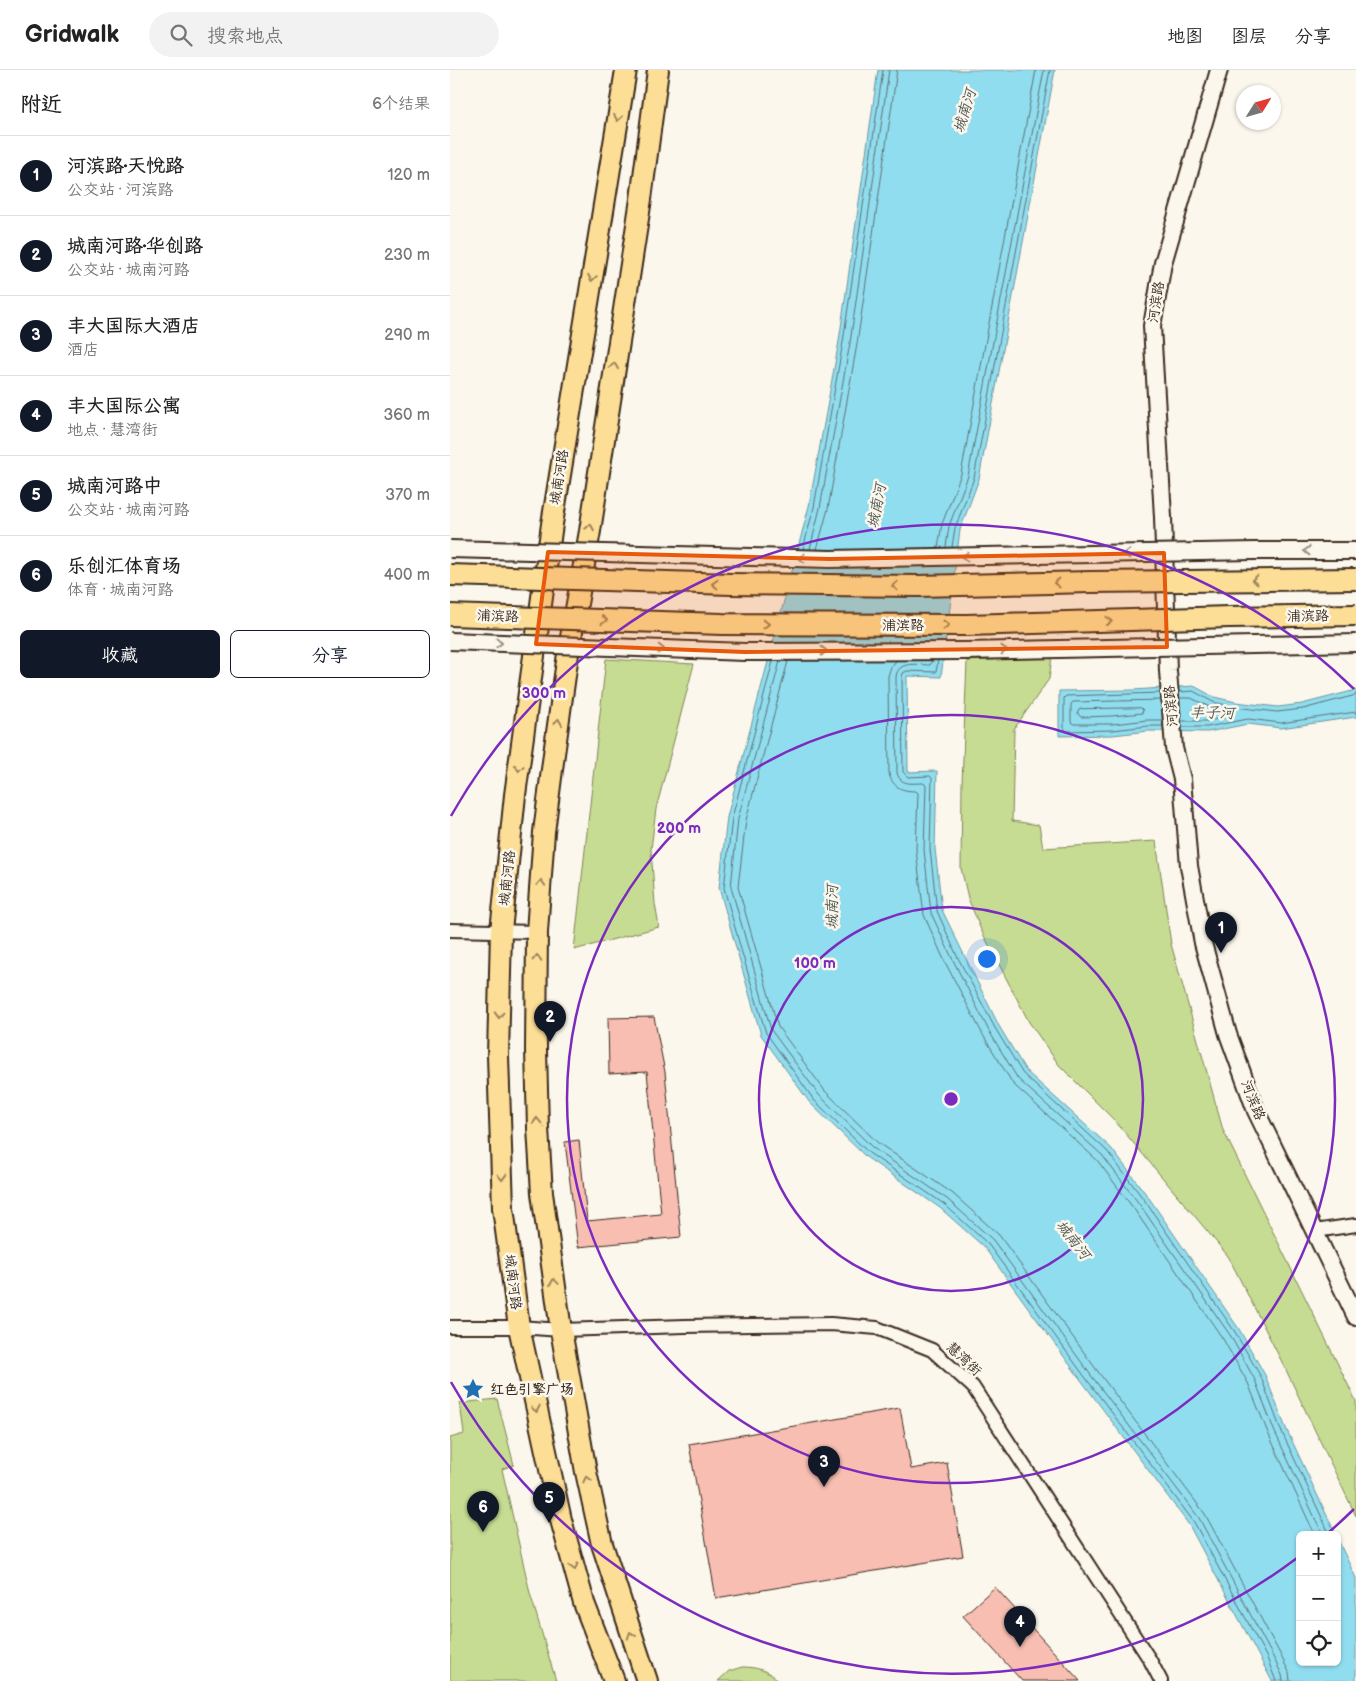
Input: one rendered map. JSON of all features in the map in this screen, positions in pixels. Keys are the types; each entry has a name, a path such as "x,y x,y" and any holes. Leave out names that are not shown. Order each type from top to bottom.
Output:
{"main road":[{"name":"城南河路","path":"614,1681 584,1603 561,1520 518,1327 503,1208 498,1056 501,931 515,795 552,524 626,70"},
{"path":"647,1681 602,1544 586,1472 561,1330 542,1193 538,1137 536,1050 537,932 544,832 555,745 641,199 658,70"},
{"path":"450,575 731,584 918,586 1356,579"},
{"name":"浦滨路","path":"450,614 722,624 967,625 1356,615"}],"street":[{"name":"河滨路","path":"1219,70 1163,263 1152,326 1163,517 1168,671 1174,748 1182,779 1189,866 1203,943 1228,1034 1256,1112 1356,1317"},
{"path":"450,549 830,559 1244,551 1356,551"},
{"name":"浦滨路","path":"450,641 745,652 1356,643"},
{"path":"450,930 537,932"},
{"path":"1315,1232 1356,1225"},
{"name":"慧湾街","path":"450,1327 518,1327 561,1330 831,1324 877,1328 932,1350 973,1387 1150,1660 1161,1681"}],"highlighted area":[{"path":"548,552 830,559 1164,553 1167,647 745,652 536,644"}],"green space":[{"path":"1052,657 1049,679 1014,729 1012,821 1039,825 1043,848 1156,841 1171,944 1223,1130 1356,1401 1356,1516 1285,1368 1228,1256 1115,1121 1059,1065 1029,1022 981,930 968,898 961,868 967,661"},
{"path":"606,659 694,664 656,809 651,849 655,904 659,927 574,950"},
{"path":"497,1399 514,1465 502,1469 530,1593 556,1681 450,1681 450,1438 464,1434 460,1403"},
{"path":"742,1667 762,1670 778,1681 718,1681 729,1671"}],"water":[{"name":"城南河","path":"878,70 1055,70 979,479 960,530 941,677 907,676 908,772 937,771 935,849 942,910 999,1026 1026,1071 1111,1148 1149,1198 1239,1329 1265,1375 1285,1426 1334,1531 1296,1531 1296,1666 1341,1666 1341,1546 1356,1578 1356,1681 1272,1681 1189,1525 984,1247 940,1208 866,1157 810,1103 761,1035 719,888 727,817 809,506 839,341"},
{"name":"丰子河","path":"1194,686 1214,697 1236,702 1278,707 1302,704 1356,690 1356,717 1281,728 1248,724 1208,732 1149,731 1113,735 1059,736 1059,691 1133,690"}],"building":[{"path":"654,1017 665,1072 681,1237 578,1247 565,1142 579,1140 587,1221 661,1214 647,1072 609,1074 608,1018"},
{"path":"900,1408 911,1469 947,1463 963,1556 716,1598 689,1444"},
{"path":"995,1587 1080,1681 1022,1681 963,1616"}],"place":[{"name":"河滨路·天悦路","path":"1221,953"},
{"name":"城南河路·华创路","path":"550,1042"},
{"name":"红色引擎广场","path":"473,1389"},
{"name":"丰大国际大酒店","path":"824,1487"},
{"name":"城南河路中","path":"549,1523"},
{"name":"乐创汇体育场","path":"483,1532"},
{"name":"丰大国际公寓","path":"1020,1647"}]}
